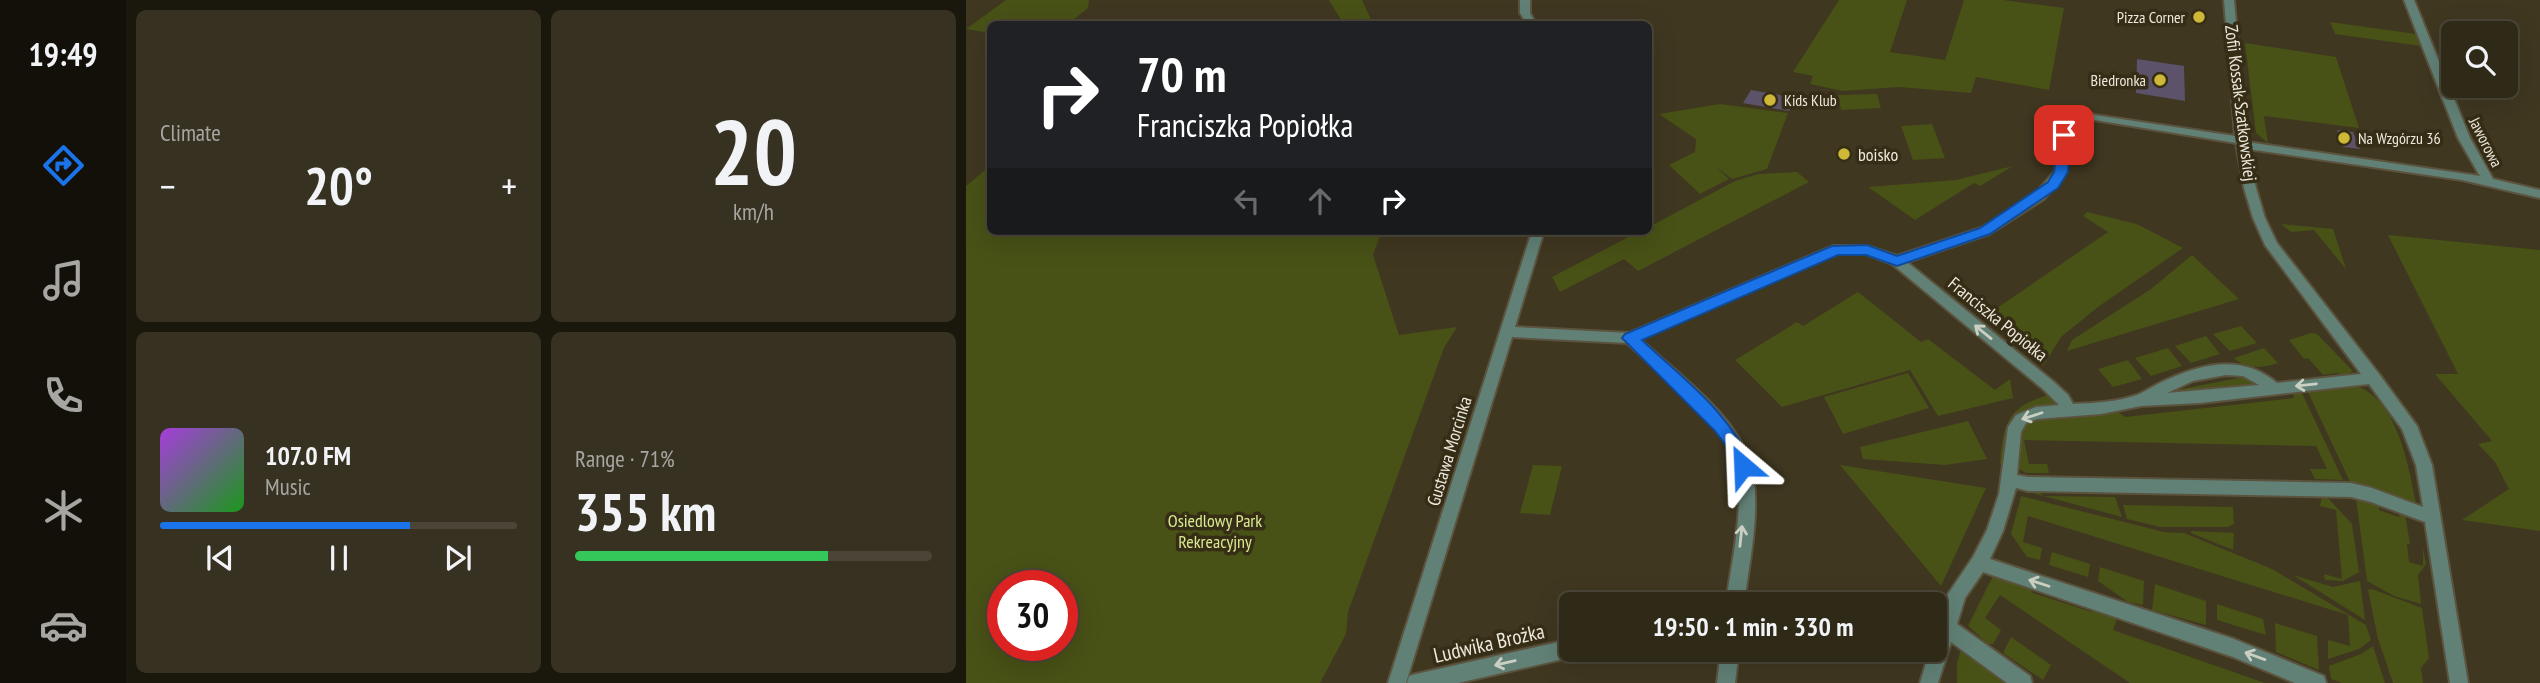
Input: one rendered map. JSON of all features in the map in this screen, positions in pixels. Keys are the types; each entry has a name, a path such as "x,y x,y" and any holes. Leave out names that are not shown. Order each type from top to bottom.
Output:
{"street":[{"path":"1525,0 1524,8 1530,21"},
{"name":"Zofii Kossak-Szatkowskiej","path":"2229,0 2242,143 2259,218 2271,246 2409,426 2424,465 2459,683"},
{"name":"Jaworowa","path":"2409,0 2464,138 2488,181"},
{"path":"1897,261 1985,231 2040,196 2061,172 2065,112 2488,181 2540,194"},
{"name":"Gustawa Morcinka","path":"1397,683 1537,235"},
{"name":"Franciszka Popiołka","path":"1630,338 1837,250 1867,250 1897,261 2049,386 2063,399 2069,411"},
{"path":"1506,332 1630,338 1721,426 1741,458 1746,485 1736,592"},
{"path":"2141,400 2179,380 2220,371 2255,372 2273,388"},
{"path":"2023,683 1947,628 1957,594 1979,563 1995,531 2010,480 2011,439 2016,424 2027,415 2036,413 2374,377"},
{"path":"2010,480 2028,484 2351,490 2434,518"},
{"path":"1979,563 2234,648 2317,683"},
{"name":"Ludwika Brożka","path":"1416,683 1559,651"},
{"path":"1726,683 1728,662"},
{"path":"1929,683 1936,662"}],"green space":[{"path":"1006,0 1089,0 1088,8 1072,21 987,21 987,32 966,29"},
{"path":"1329,0 1362,0 1372,21 1342,21"},
{"path":"1839,0 1907,0 1890,52 1945,60 1964,0 2003,0 2064,8 2049,90 1976,77 1971,93 1899,87 1843,91 1810,84 1813,76 1793,72"},
{"path":"2330,22 2416,34 2421,46 2335,34"},
{"path":"2245,43 2336,57 2359,128 2264,116 2268,143 2256,133"},
{"path":"1877,94 1881,108 1841,110 1838,95"},
{"path":"1720,104 1788,113 1767,169 1732,179 1715,166 1729,179 1700,194 1669,165 1695,152 1696,139 1659,114"},
{"path":"1932,124 1945,158 1913,160 1901,126"},
{"path":"2013,166 1980,186 1974,183 1915,220 1868,187 1956,180"},
{"name":"Osiedlowy Park Rekreacyjny","path":"987,168 987,235 1380,235 1373,255 1399,335 1457,327 1444,348 1348,612 1346,634 1320,683 966,683 966,186"},
{"path":"1797,172 1809,182 1638,271 1624,259 1560,292 1552,277 1632,235 1652,235 1652,225 1735,181 1758,174"},
{"path":"2087,212 2137,224 2183,248 2098,307 2061,337 2043,366 1984,317 2108,232 2083,216"},
{"path":"2281,224 2333,229 2346,269 2314,230 2291,232"},
{"path":"2388,235 2540,250 2540,531 2462,520 2509,489 2495,462 2478,444 2492,441 2435,374 2458,374"},
{"path":"2192,255 2239,299 2067,351 2072,340 2151,289"},
{"path":"1858,292 1921,342 1928,339 1995,390 2010,379 2013,398 1938,416 1910,370 1782,407 1735,360 1797,322 1803,326"},
{"path":"2241,326 2257,343 2230,351 2213,334"},
{"path":"2311,333 2317,334 2353,371 2345,376 2337,373 2323,375 2308,358 2304,359 2289,340"},
{"path":"2206,336 2220,354 2191,363 2175,346"},
{"path":"2168,348 2182,366 2151,376 2135,358"},
{"path":"2264,348 2278,363 2255,367 2244,365 2234,358"},
{"path":"2128,360 2142,379 2113,387 2098,369"},
{"path":"1908,373 1929,408 1843,434 1824,397"},
{"path":"2244,377 2260,383 2178,394 2176,390"},
{"path":"2352,385 2367,391 2380,402 2390,416 2404,451 2416,503 2351,484 2307,390"},
{"path":"2301,391 2343,480 2315,479 2310,469 2327,469 2316,446 2024,440 2029,464 2047,464 2049,473 2026,473 2016,467 2018,432 2029,419 2118,412 2125,417 2294,398 2293,392"},
{"path":"2053,394 2058,405 2030,409 2014,418 2007,432 2005,467 2000,464 2003,436 2011,417 2027,403"},
{"path":"1968,421 1987,459 1945,465 1863,459 1860,447"},
{"path":"1533,465 1562,466 1550,515 1520,513"},
{"path":"1840,465 1986,488 1941,586"},
{"path":"2021,490 2037,490 2044,496 2115,497 2122,517"},
{"path":"2021,496 2164,532 2184,533 2272,569 2366,625 2371,640 2359,649 2328,659 2328,640 2350,646 2348,615 2028,516 2023,542 2042,548 2040,560 2027,557 2011,534"},
{"path":"2322,497 2327,497 2352,524 2359,572 2343,581 2325,580 2324,574 2342,579 2336,510 2320,506"},
{"path":"2356,498 2379,504 2379,510 2399,517 2400,512 2405,514 2410,544 2407,544 2409,562 2423,566 2423,548 2426,564 2418,575 2421,604 2394,596 2367,581"},
{"path":"2123,505 2233,507 2234,524 2228,527 2160,527 2127,519"},
{"path":"2191,533 2234,533 2233,550"},
{"path":"2052,552 2090,564 2088,577 2049,565"},
{"path":"2100,567 2144,581 2143,605 2128,602 2098,581"},
{"path":"1994,574 2027,585 2033,593 2092,612 2099,608 2118,615 2113,630 2265,683 2130,683 2000,595 1985,618 2001,630 1993,644 1988,644 1968,626"},
{"path":"2293,575 2333,587 2360,581 2365,620"},
{"path":"2155,584 2206,601 2206,625 2152,610"},
{"path":"2372,589 2422,608 2429,658 2421,668 2423,683 2393,683 2378,639 2368,590"},
{"path":"2217,604 2263,619 2266,635 2217,620"},
{"path":"2275,623 2317,636 2319,670 2276,652"},
{"path":"2011,637 2051,665 2043,680 2003,653"},
{"path":"2373,646 2385,683 2342,683 2331,679 2329,666 2361,654"},
{"path":"1961,648 1995,669 1995,676 2005,683 1957,683 1957,663"}],"building":[{"name":"Biedronka","path":"2137,59 2184,66 2185,101 2136,93"},
{"name":"Kids Klub","path":"1751,90 1797,98 1789,111 1743,103"},
{"name":"Na Wzgórzu 36","path":"2337,130 2353,132 2360,149 2343,147"}],"place":[{"name":"Pizza Corner","path":"2199,17"},
{"name":"Biedronka","path":"2160,80"},
{"name":"Kids Klub","path":"1770,100"},
{"name":"Na Wzgórzu 36","path":"2344,138"},
{"name":"boisko","path":"1844,154"}],"route":[{"path":"1743,466 1734,443 1721,426 1630,338 1837,250 1867,250 1897,261 1985,231 2023,208 2053,185 2061,172 2064,135"}]}
